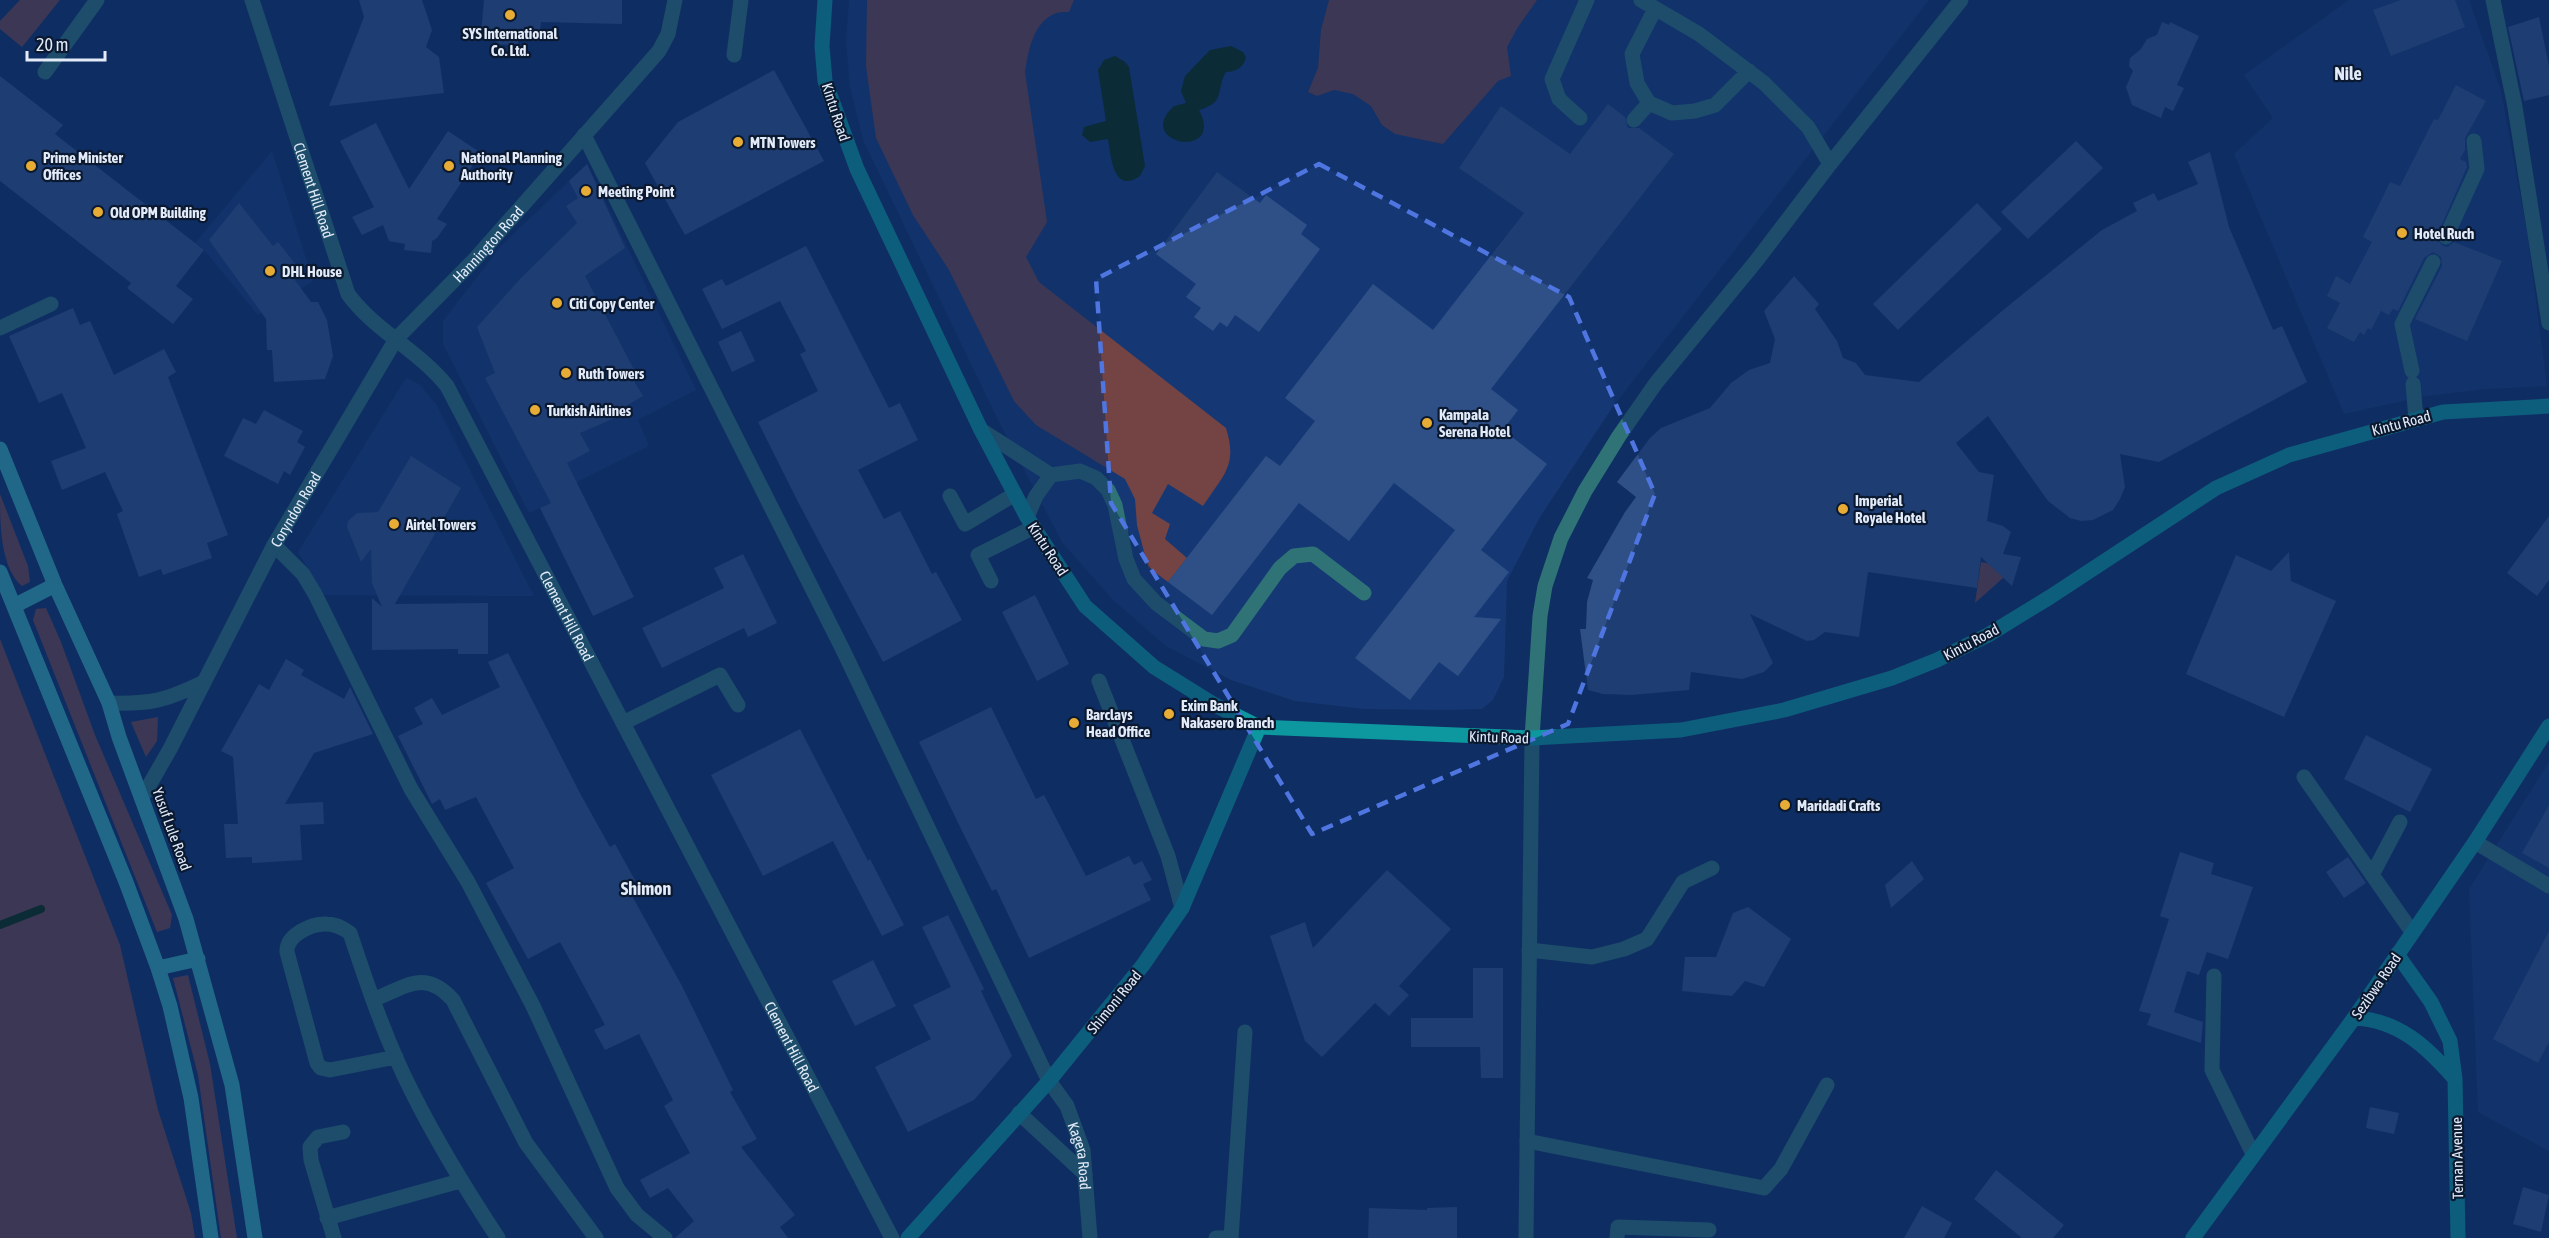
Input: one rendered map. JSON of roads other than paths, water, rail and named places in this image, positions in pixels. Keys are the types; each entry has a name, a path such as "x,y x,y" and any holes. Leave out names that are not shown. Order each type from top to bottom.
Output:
{"main road":[{"name":"Yusuf Lule Road","path":"0,449 55,585 109,703 186,919 232,1085 255,1238"},
{"path":"0,572 126,882 158,968 170,1006 191,1098 211,1238"},
{"path":"14,606 55,585"},
{"path":"158,968 198,959"}],"street":[{"path":"45,72 98,0"},
{"name":"Clement Hill Road","path":"252,0 348,294 361,310 433,369 447,386 892,1238"},
{"name":"Hannington Road","path":"396,339 475,259 659,51 668,34 675,0"},
{"path":"734,55 741,0"},
{"name":"Kintu Road","path":"825,0 823,58 825,81 833,109 857,170 981,430 1030,522 1085,606 1145,659 1215,705 1259,727 1532,738 1681,730 1784,710 1892,678 1937,660 1988,635 2216,488 2289,455 2443,412 2549,406"},
{"path":"1580,118 1559,99 1552,79 1587,0"},
{"path":"1641,0 1699,34 1749,71 1808,127 1830,164"},
{"path":"1526,1238 1532,738 1540,616 1545,586 1561,538 1585,491 1618,436 1656,383 1757,260 1830,164 1961,0"},
{"path":"2493,0 2516,107 2549,323"},
{"path":"1655,9 1632,54 1636,83 1649,103 1672,113 1695,111 1715,105 1749,71"},
{"path":"1634,120 1649,103"},
{"name":"Kagera Road","path":"584,135 843,650 1049,1081 1067,1106 1083,1150 1090,1238"},
{"path":"2446,237 2477,169 2474,141"},
{"path":"2416,419 2412,377 2402,324 2433,262"},
{"path":"0,328 51,304"},
{"name":"Coryndon Road","path":"202,683 274,545 396,339"},
{"path":"981,430 1052,475 1080,471 1096,478 1108,490 1115,505 1126,559 1134,579 1156,603 1204,639 1218,640 1232,635 1280,568 1294,556 1313,554 1364,593"},
{"path":"991,581 978,555 1030,522 1036,496 1052,475"},
{"path":"950,496 965,524 1015,494"},
{"path":"274,545 303,574 315,594 411,789 468,882 533,1005 617,1188 637,1215 665,1238"},
{"path":"623,723 720,675 738,705"},
{"path":"1099,681 1168,856 1182,908"},
{"path":"109,703 145,704 169,698 202,683"},
{"path":"142,798 202,683"},
{"name":"Sezibwa Road","path":"2193,1238 2354,1018 2475,842 2549,726"},
{"name":"Shimoni Road","path":"908,1238 1049,1081 1143,966 1182,908 1213,840 1259,727"},
{"path":"2304,777 2412,932"},
{"path":"2372,875 2400,822"},
{"path":"2475,842 2549,886"},
{"path":"1529,950 1592,957 1624,950 1647,939 1683,882 1712,868"},
{"path":"396,1057 330,1070 321,1068 317,1063 287,952 286,945 293,935 325,923 341,927 350,933 373,1000 411,1090 460,1181 498,1238"},
{"name":"Ternan Avenue","path":"2397,954 2431,1002 2450,1041 2455,1079 2458,1238"},
{"path":"2214,976 2212,1070 2253,1154"},
{"path":"373,1000 417,983 430,982 441,987 453,1000 526,1143 596,1238"},
{"path":"2354,1018 2371,1019 2403,1031 2428,1051 2455,1079"},
{"path":"1216,1238 1231,1238 1245,1032"},
{"path":"1527,1141 1764,1188 1781,1169 1827,1085"},
{"path":"1019,1113 1085,1174"},
{"path":"334,1238 311,1160 310,1147 318,1137 343,1132"},
{"path":"327,1218 460,1181"},
{"path":"1617,1238 1618,1227 1709,1230"}],"waterway":[{"path":"0,925 41,909"}],"place":[{"name":"SYS International Co. Ltd.","path":"510,15"},
{"name":"MTN Towers","path":"738,142"},
{"name":"Prime Minister Offices","path":"31,166"},
{"name":"National Planning Authority","path":"449,166"},
{"name":"Meeting Point","path":"586,191"},
{"name":"Old OPM Building","path":"98,212"},
{"name":"Hotel Ruch","path":"2402,233"},
{"name":"DHL House","path":"270,271"},
{"name":"Citi Copy Center","path":"557,303"},
{"name":"Ruth Towers","path":"566,373"},
{"name":"Turkish Airlines","path":"535,410"},
{"name":"Kampala Serena Hotel","path":"1427,423"},
{"name":"Imperial Royale Hotel","path":"1843,509"},
{"name":"Airtel Towers","path":"394,524"},
{"name":"Exim Bank Nakasero Branch","path":"1169,714"},
{"name":"Barclays Head Office","path":"1074,723"},
{"name":"Maridadi Crafts","path":"1785,805"}],"district":[{"name":"Nile","path":"2348,73"},
{"name":"Shimon","path":"646,888"}]}
